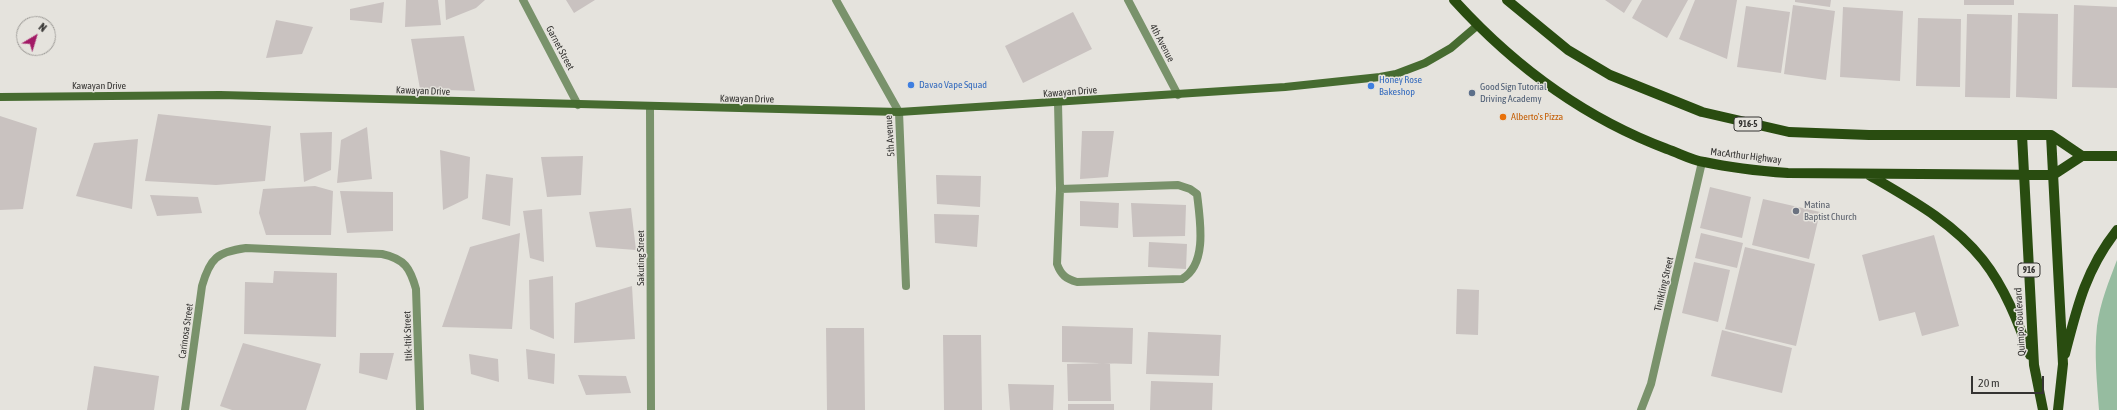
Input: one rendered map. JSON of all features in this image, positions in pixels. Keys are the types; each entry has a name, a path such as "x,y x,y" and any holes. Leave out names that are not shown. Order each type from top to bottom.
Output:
{"main road":[{"name":"MacArthur Highway","path":"1454,0 1478,25 1526,68 1573,103 1623,132 1702,162 1747,170 1869,175 2053,175"},
{"name":"916-5","path":"1507,0 1568,50 1604,71 1702,112 1789,132 1868,135 2051,135"},
{"name":"Quimpo Boulevard","path":"2022,135 2034,365 2043,410"},
{"path":"2051,135 2082,156"},
{"path":"2051,135 2063,364"},
{"path":"2053,175 2082,156 2117,156"},
{"path":"1869,175 1929,210 1958,234 1983,259 2008,301 2034,365"},
{"path":"2058,410 2063,364 2084,285 2096,261 2117,230"}],"street":[{"name":"Garnet Street","path":"523,0 578,105"},
{"name":"5th Avenue","path":"836,0 900,112 906,286"},
{"name":"4th Avenue","path":"1128,0 1178,94"},
{"name":"Kawayan Drive","path":"0,97 220,95 650,107 900,112 1058,103 1285,87 1396,74 1412,69 1438,56 1478,25"},
{"path":"1058,103 1060,189 1057,264 1060,273 1067,279 1077,282 1182,279 1194,270 1198,258 1200,224 1197,194 1190,189 1178,185 1060,189"},
{"name":"Sakuting Street","path":"650,107 651,410"},
{"name":"Tinikling Street","path":"1641,410 1651,384 1702,162"},
{"name":"Itik-Itik Street","path":"215,258 227,250 246,248 382,254 395,257 406,265 412,276 416,289 420,410"},
{"name":"Carinosa Street","path":"185,410 202,286 206,270 215,258"}],"green space":[{"path":"2117,260 2117,410 2099,410 2096,358 2098,317"}],"building":[{"path":"406,0 438,0 441,25 405,27"},
{"path":"445,0 485,0 476,8 446,20"},
{"path":"566,0 595,0 574,13"},
{"path":"1605,0 1632,0 1624,13"},
{"path":"1642,0 1688,0 1667,38 1632,18"},
{"path":"1695,0 1737,0 1727,59 1679,39"},
{"path":"1795,0 1831,0 1830,7 1795,2"},
{"path":"1964,0 2014,0 2014,5 1964,5"},
{"path":"384,2 382,23 350,20 350,9"},
{"path":"1793,5 1835,11 1826,80 1784,74"},
{"path":"2074,5 2117,7 2117,88 2072,87"},
{"path":"1746,6 1790,12 1781,73 1737,67"},
{"path":"1843,7 1903,11 1900,81 1840,77"},
{"path":"1073,12 1092,49 1023,83 1005,46"},
{"path":"2018,13 2058,14 2057,99 2016,97"},
{"path":"1967,14 2012,15 2010,98 1965,97"},
{"path":"1918,18 1961,19 1960,87 1916,86"},
{"path":"276,20 313,27 302,54 266,58"},
{"path":"464,36 475,91 420,89 411,39"},
{"path":"158,114 271,126 265,181 216,185 145,181"},
{"path":"0,116 37,128 23,209 0,210"},
{"path":"367,127 372,179 337,183 341,140"},
{"path":"1082,131 1114,131 1108,177 1080,179"},
{"path":"332,132 331,170 304,182 300,133"},
{"path":"138,139 132,209 76,196 94,143"},
{"path":"440,150 470,157 468,198 443,210"},
{"path":"583,156 581,195 547,197 541,157"},
{"path":"486,174 513,178 510,226 482,219"},
{"path":"936,175 981,176 980,207 937,204"},
{"path":"315,186 333,191 331,235 266,235 259,213 263,189"},
{"path":"1710,187 1751,197 1742,238 1700,228"},
{"path":"340,191 393,192 393,231 347,233"},
{"path":"150,195 198,197 202,213 157,216"},
{"path":"1763,199 1820,212 1809,259 1752,245"},
{"path":"1080,201 1119,203 1118,228 1080,226"},
{"path":"1131,203 1186,205 1185,236 1133,237"},
{"path":"631,208 636,250 596,247 589,212"},
{"path":"542,209 544,262 530,258 523,211"},
{"path":"934,214 979,215 977,247 935,243"},
{"path":"520,233 512,329 442,327 470,247"},
{"path":"1701,233 1743,243 1737,268 1695,258"},
{"path":"1934,235 1959,326 1922,336 1915,312 1879,321 1862,255"},
{"path":"1149,242 1187,244 1186,269 1148,267"},
{"path":"1745,247 1815,264 1796,346 1725,329"},
{"path":"1694,262 1730,270 1718,322 1682,313"},
{"path":"274,271 337,273 336,337 244,334 245,282 273,283"},
{"path":"553,276 554,339 530,329 529,280"},
{"path":"632,286 635,339 574,343 575,303"},
{"path":"1457,289 1479,290 1478,335 1456,334"},
{"path":"1062,326 1133,328 1132,364 1062,362"},
{"path":"826,328 864,328 865,410 827,410"},
{"path":"1722,330 1792,348 1782,393 1711,376"},
{"path":"1148,332 1221,335 1219,376 1146,374"},
{"path":"943,335 981,335 982,410 944,410"},
{"path":"243,343 321,364 306,410 232,410 220,406"},
{"path":"526,349 555,354 554,384 528,379"},
{"path":"360,353 394,353 387,380 359,373"},
{"path":"469,354 498,359 499,382 471,374"},
{"path":"1110,363 1111,401 1068,401 1067,364"},
{"path":"94,366 159,376 154,410 87,410"},
{"path":"578,375 626,376 631,393 586,395"},
{"path":"1151,381 1213,383 1212,410 1150,410"},
{"path":"1008,384 1054,385 1053,410 1010,410"},
{"path":"1068,404 1114,404 1114,410 1068,410"}],"place":[{"name":"Davao Vape Squad","path":"911,85"},
{"name":"Honey Rose Bakeshop","path":"1371,86"},
{"name":"Good Sign Tutorial Driving Academy","path":"1472,93"},
{"name":"Alberto's Pizza","path":"1503,117"},
{"name":"Matina Baptist Church","path":"1796,211"}]}
